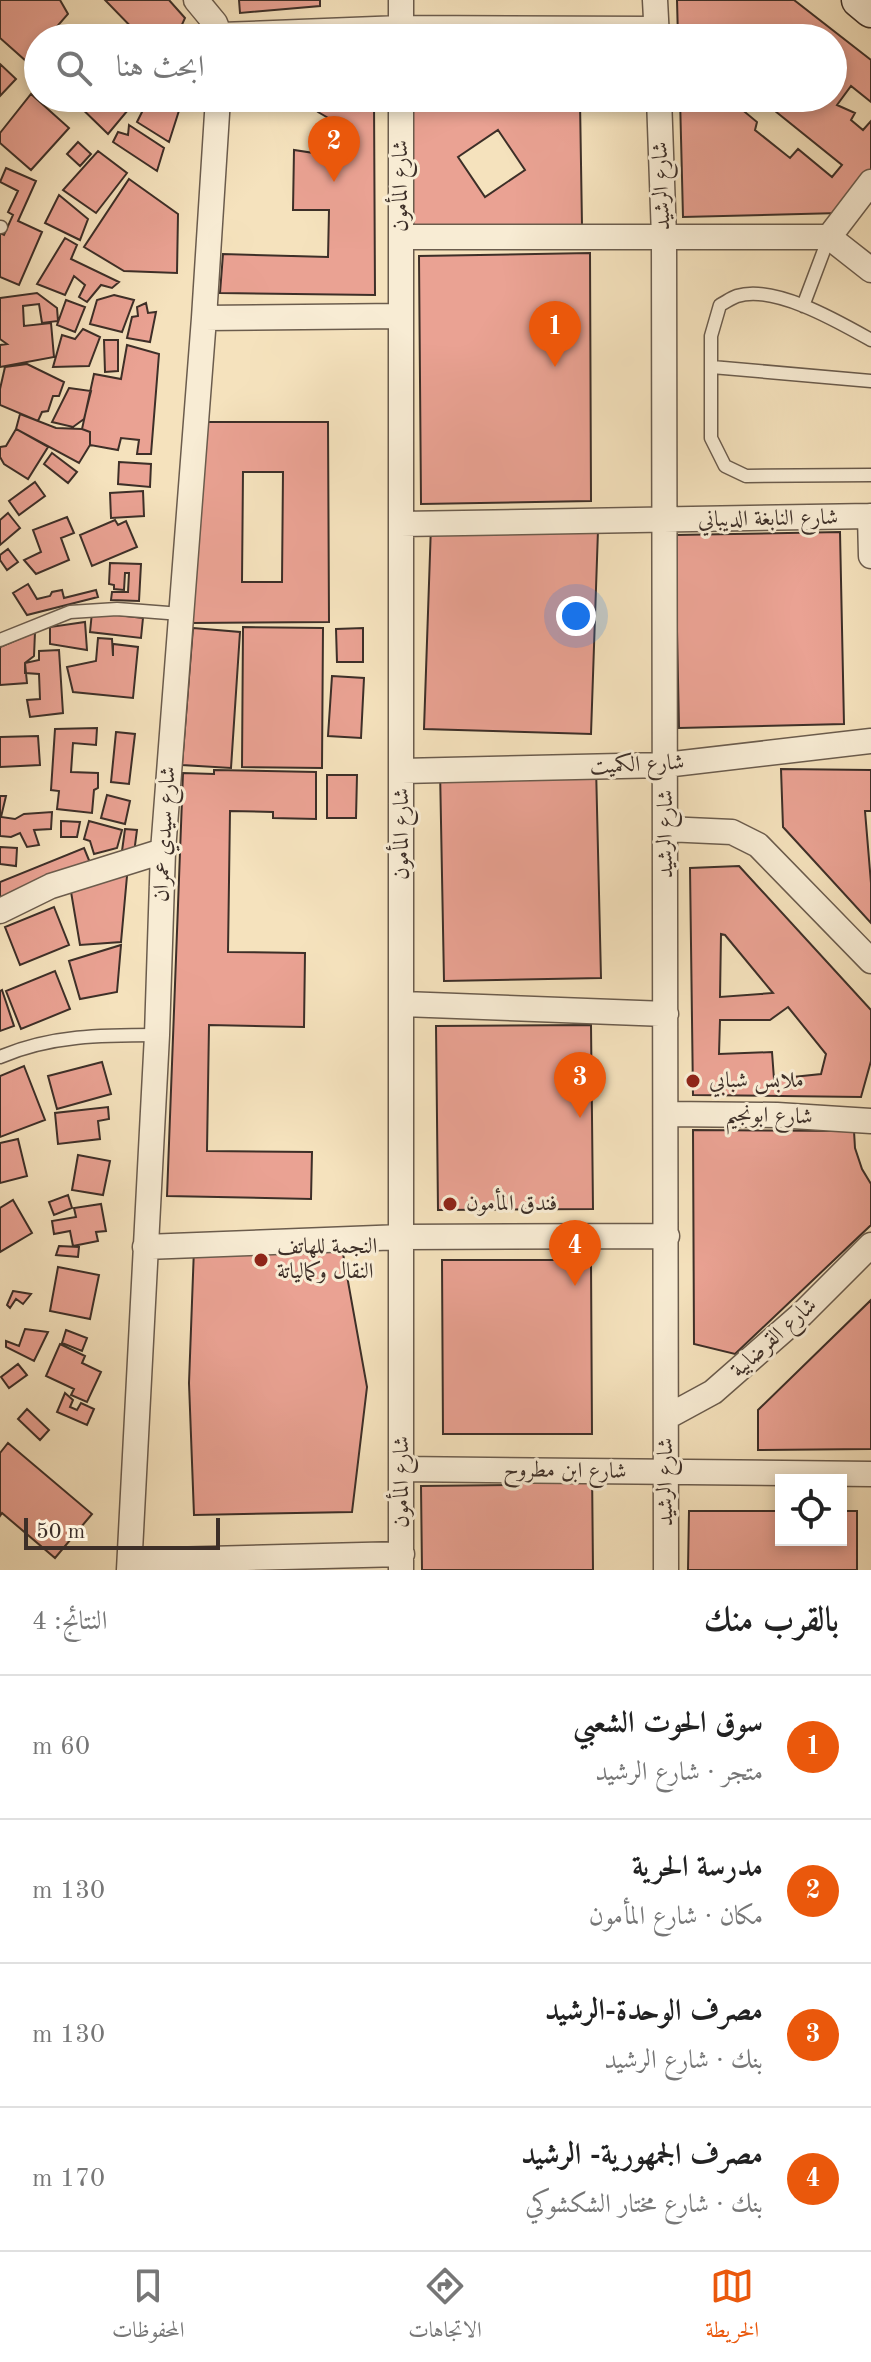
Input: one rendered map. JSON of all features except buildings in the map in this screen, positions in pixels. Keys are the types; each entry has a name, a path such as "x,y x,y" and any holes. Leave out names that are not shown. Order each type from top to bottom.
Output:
{"main road":[{"path":"859,0 871,10"}],"street":[{"path":"196,0 215,24"},
{"path":"401,0 401,24"},
{"path":"655,0 656,24"},
{"name":"شارع سيدي عمران","path":"129,1566 157,1035 163,851 217,112"},
{"name":"شارع المأمون","path":"401,112 402,1562"},
{"name":"شارع الرشيد","path":"660,112 664,237 666,1570"},
{"path":"829,237 871,182"},
{"path":"401,237 829,237 871,270"},
{"path":"204,318 401,316"},
{"path":"870,516 871,556"},
{"name":"شارع النابغة الديباني","path":"401,524 870,516"},
{"name":"شارع الكميت","path":"402,771 665,765 871,741"},
{"path":"666,829 732,832 758,845 871,961"},
{"path":"0,911 51,886 163,851"},
{"path":"403,1004 666,1014"},
{"name":"شارع ابونجيم","path":"666,1114 777,1115 871,1121"},
{"path":"145,1247 402,1237 667,1236"},
{"name":"شارع القرضابية","path":"667,1417 713,1392 802,1314 871,1245"},
{"name":"شارع ابن مطروح","path":"402,1469 871,1474"},
{"path":"129,1566 402,1562"}],"lane":[{"path":"803,306 829,237"},
{"path":"871,340 830,316 774,295 739,295 720,305 711,336 711,438 725,466 746,476 871,475"},
{"path":"712,367 871,381"},
{"path":"0,640 70,612 117,609 181,614"},
{"path":"0,1057 60,1039 93,1035 157,1035"}],"place":[{"name":"مدرسة الحرية","path":"334,182"},
{"name":"سوق الحوت الشعبي","path":"555,367"},
{"name":"ملابس شبابي","path":"693,1081"},
{"name":"مصرف الوحدة-الرشيد","path":"580,1118"},
{"name":"فندق المأمون","path":"450,1204"},
{"name":"النجمة للهاتف النقال وكمالياتة","path":"261,1260"},
{"name":"مصرف الجمهورية- الرشيد","path":"575,1286"}]}
